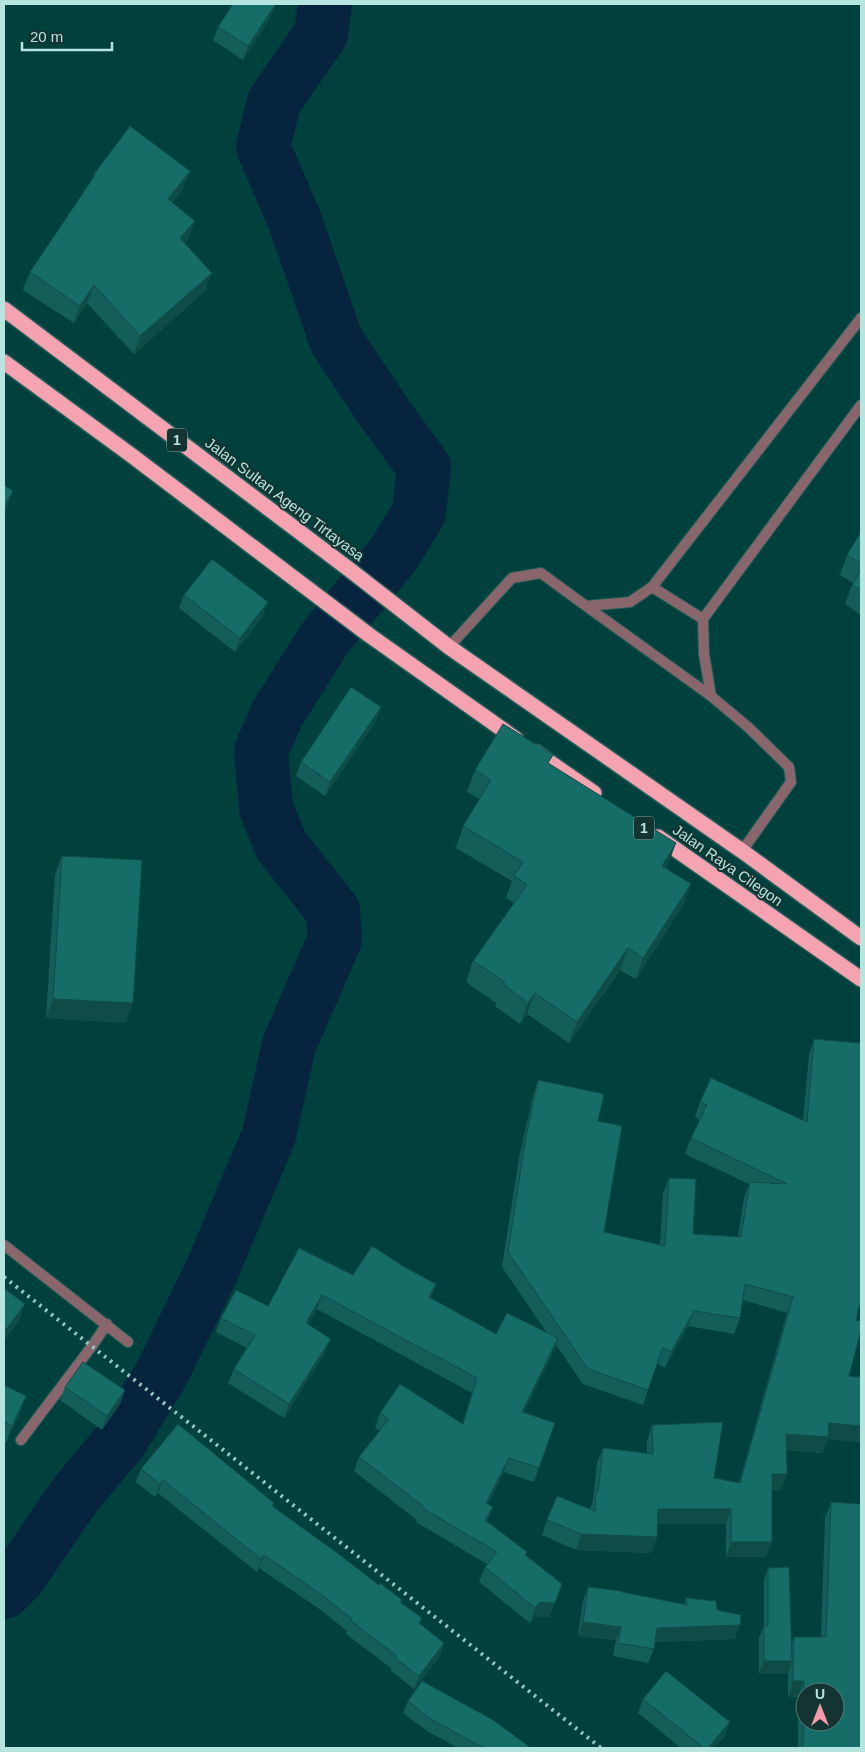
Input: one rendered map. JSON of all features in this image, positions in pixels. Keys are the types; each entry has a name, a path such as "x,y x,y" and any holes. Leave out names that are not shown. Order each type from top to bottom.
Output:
{"highway":[{"name":"Jalan Sultan Ageng Tirtayasa","path":"4,309 399,607 449,647"},
{"path":"4,362 131,455 369,635 605,801"},
{"name":"Jalan Raya Cilegon","path":"449,647 742,851 861,938"},
{"name":"Jalan Raya Cilegon","path":"646,829 861,979"}],"street":[{"path":"586,606 630,602 652,588 861,318"},
{"path":"711,696 702,637 703,619 861,405"},
{"path":"449,647 512,578 541,573 711,696 748,726 789,767 791,782 742,851"},
{"path":"652,588 703,619"},
{"path":"4,1245 128,1342"},
{"path":"21,1440 107,1324"}],"building":[{"path":"233,4 275,5 248,46 218,27"},
{"path":"130,126 190,171 168,199 195,221 180,238 212,273 140,336 94,285 80,306 30,272 94,174"},
{"path":"4,485 13,491 4,506"},
{"path":"861,532 861,564 847,555"},
{"path":"212,559 268,602 240,638 184,595"},
{"path":"861,569 861,590 852,585"},
{"path":"351,687 381,707 330,782 301,762"},
{"path":"503,724 553,755 548,763 676,843 662,866 691,884 643,958 628,948 577,1022 535,993 528,1003 503,984 505,982 473,961 527,885 514,876 523,862 463,826 491,780 475,770"},
{"path":"62,856 142,860 133,1003 53,999"},
{"path":"814,1039 861,1043 861,1299 856,1320 861,1321 861,1330 849,1376 861,1377 861,1426 829,1423 828,1437 786,1434 787,1474 772,1474 772,1542 731,1542 731,1509 658,1509 657,1537 581,1534 547,1520 557,1496 595,1511 603,1448 653,1454 652,1425 723,1422 714,1478 740,1483 793,1297 745,1284 740,1318 694,1311 671,1352 663,1347 648,1390 588,1369 508,1252 525,1142 538,1080 604,1094 598,1121 622,1126 604,1232 665,1246 669,1178 696,1179 693,1234 741,1237 750,1182 787,1184 691,1138 707,1105 700,1102 711,1078 807,1122"},
{"path":"372,1246 436,1284 429,1297 496,1334 507,1313 558,1338 522,1412 555,1423 539,1468 509,1458 486,1503 493,1507 485,1520 527,1552 525,1555 562,1584 555,1603 540,1602 535,1608 485,1567 497,1552 422,1508 423,1506 359,1457 389,1419 380,1413 400,1384 463,1424 477,1378 322,1295 306,1323 331,1339 289,1404 234,1369 255,1335 221,1318 236,1290 268,1306 299,1248 353,1275"},
{"path":"4,1288 25,1304 4,1332"},
{"path":"83,1362 125,1390 107,1416 65,1387"},
{"path":"4,1385 26,1396 12,1426 4,1422"},
{"path":"178,1424 274,1503 272,1506 379,1585 380,1583 402,1600 400,1602 422,1618 419,1623 444,1643 419,1676 395,1658 397,1656 351,1621 352,1619 322,1595 264,1555 261,1559 163,1480 160,1484 141,1469"},
{"path":"831,1502 861,1504 861,1748 803,1748 803,1732 845,1732 845,1682 793,1681 794,1637 826,1637"},
{"path":"789,1567 792,1661 764,1661 764,1625 768,1626 768,1568"},
{"path":"588,1587 622,1591 687,1605 686,1598 716,1601 717,1610 741,1615 740,1625 657,1628 654,1649 618,1643 621,1627 583,1622"},
{"path":"666,1671 730,1722 708,1748 704,1748 643,1699"},
{"path":"422,1681 493,1720 531,1748 484,1748 431,1719 408,1701"}],"waterway":[{"path":"4,1592 19,1577 75,1495 121,1440 162,1373 212,1270 269,1135 289,1045 335,939 333,911 281,845 266,808 261,751 277,714 325,638 393,555 419,513 424,467 385,414 336,340 295,221 263,147 274,102 321,34 325,4"}],"railway":[{"path":"4,1277 601,1748"}]}
